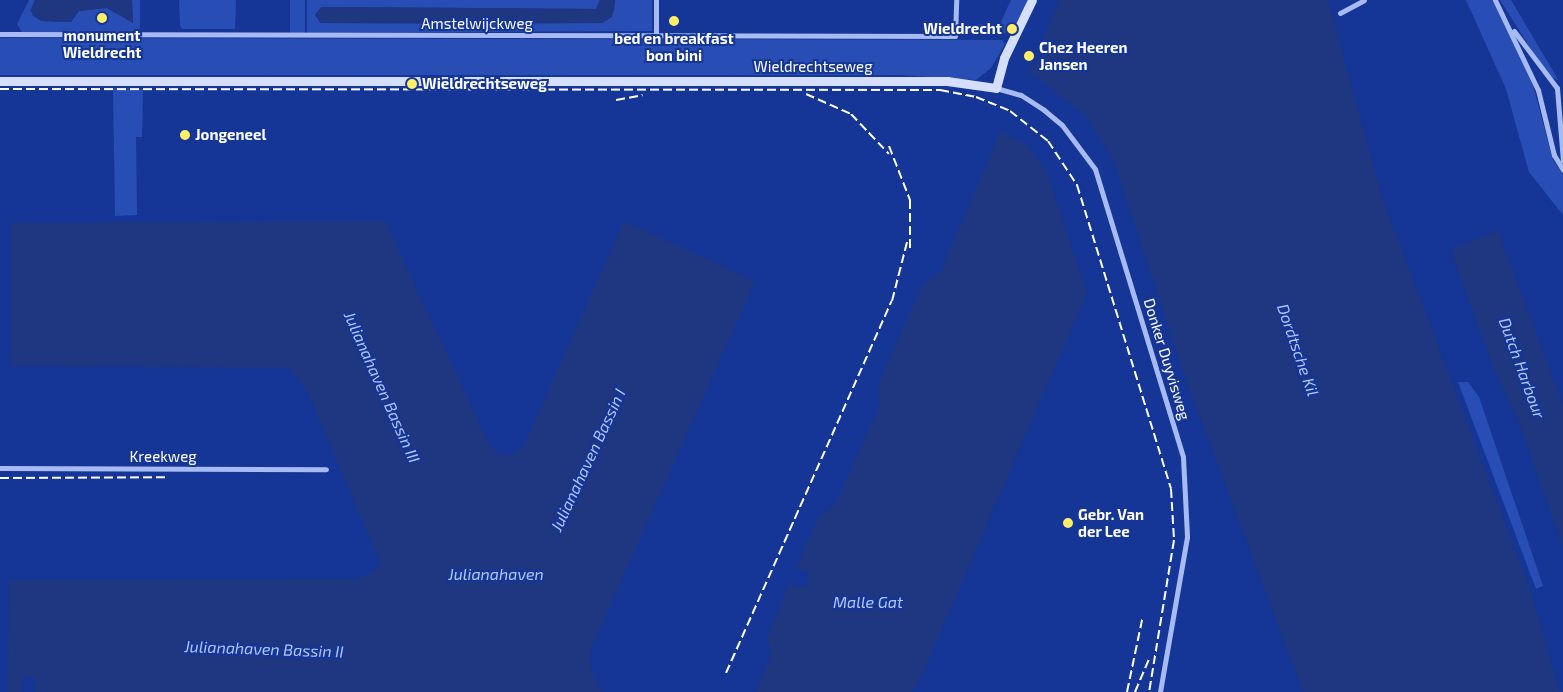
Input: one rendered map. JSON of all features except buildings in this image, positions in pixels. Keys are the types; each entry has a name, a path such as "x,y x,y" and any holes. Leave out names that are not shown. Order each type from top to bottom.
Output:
{"street":[{"path":"656,0 656,37"},
{"name":"Amstelwijckweg","path":"0,34 656,37 954,36 956,0"},
{"path":"996,88 1004,58 1032,0"},
{"path":"1340,13 1364,0"},
{"path":"1495,0 1510,25 1560,88 1563,161"},
{"path":"1510,25 1538,90 1554,155 1563,170"},
{"name":"Wieldrechtseweg","path":"0,81 947,81 996,88"},
{"name":"Donker Duyvisweg","path":"996,88 1022,95 1044,110 1062,125 1095,169 1182,451 1189,505 1187,537 1160,692"},
{"name":"Kreekweg","path":"0,468 326,469"}],"shaded area":[{"path":"29,0 35,0 32,15 41,21 71,22 79,11 107,8 133,23 132,0 140,0 140,33 22,32 17,24"},
{"path":"179,0 236,0 235,29 182,29 180,25"},
{"path":"290,0 305,0 305,33 290,33"},
{"path":"307,0 600,0 596,9 322,7 315,14 320,23 458,24 602,23 614,11 615,0 652,0 652,31 307,33"},
{"path":"1011,0 1028,0 1011,33 963,33 962,27 975,24 1000,24"},
{"path":"1466,0 1495,0 1531,78 1553,160 1563,175 1563,215 1529,172 1506,89"},
{"path":"1500,0 1511,0 1559,81 1547,74"},
{"path":"0,38 1002,40 1005,44 991,68 976,80 902,75 0,75"},
{"path":"113,88 143,89 142,137 136,137 137,215 115,216"},
{"path":"1458,382 1468,382 1479,397 1543,586 1536,589"}],"water":[{"path":"35,0 132,0 133,23 107,8 79,11 69,22 41,21 30,11"},
{"path":"600,0 615,0 612,17 602,23 324,23 315,16 321,7 596,9"},
{"name":"Dordtsche Kil","path":"1059,0 1328,0 1382,197 1529,586 1560,692 1303,692 1183,372 1113,159 1085,115 1028,70 1041,57 1038,52"},
{"name":"Malle Gat","path":"1001,131 1027,145 1046,169 1087,293 922,675 912,692 756,692 771,655 767,636 818,518 835,504 879,407 878,385 903,328 923,285 941,271"},
{"name":"Julianahaven","path":"385,221 490,446 500,455 512,455 524,445 624,221 755,281 591,649 590,666 602,692 35,692 35,677 23,676 22,692 8,692 9,580 354,579 373,573 380,562 308,393 290,368 11,366 10,223"},
{"name":"Dutch Harbour","path":"1498,231 1563,404 1563,547 1519,423 1494,369 1452,255 1455,247"}],"pier":[{"path":"800,569 806,572 809,578 806,584 800,587 794,584 791,578 794,572"}],"railway":[{"path":"0,89 940,90 976,97 1010,111 1048,141 1077,185 1171,489 1174,540 1149,692"},
{"path":"806,94 851,114 889,154"},
{"path":"616,100 643,95"},
{"path":"889,146 910,200 910,251"},
{"path":"726,673 892,301 907,242"},
{"path":"0,478 165,477"},
{"path":"1127,692 1142,620"},
{"path":"1135,692 1150,657"}],"place":[{"name":"monument Wieldrecht","path":"102,18"},
{"name":"bed en breakfast bon bini","path":"674,21"},
{"name":"Wieldrecht","path":"1012,29"},
{"name":"Chez Heeren Jansen","path":"1029,56"},
{"name":"Wieldrechtseweg","path":"412,84"},
{"name":"Jongeneel","path":"185,135"},
{"name":"Gebr. Van der Lee","path":"1068,523"}],"water label":[{"name":"Julianahaven Bassin III","path":"382,387"},
{"name":"Julianahaven Bassin I","path":"588,460"},
{"name":"Julianahaven Bassin II","path":"264,649"}]}
